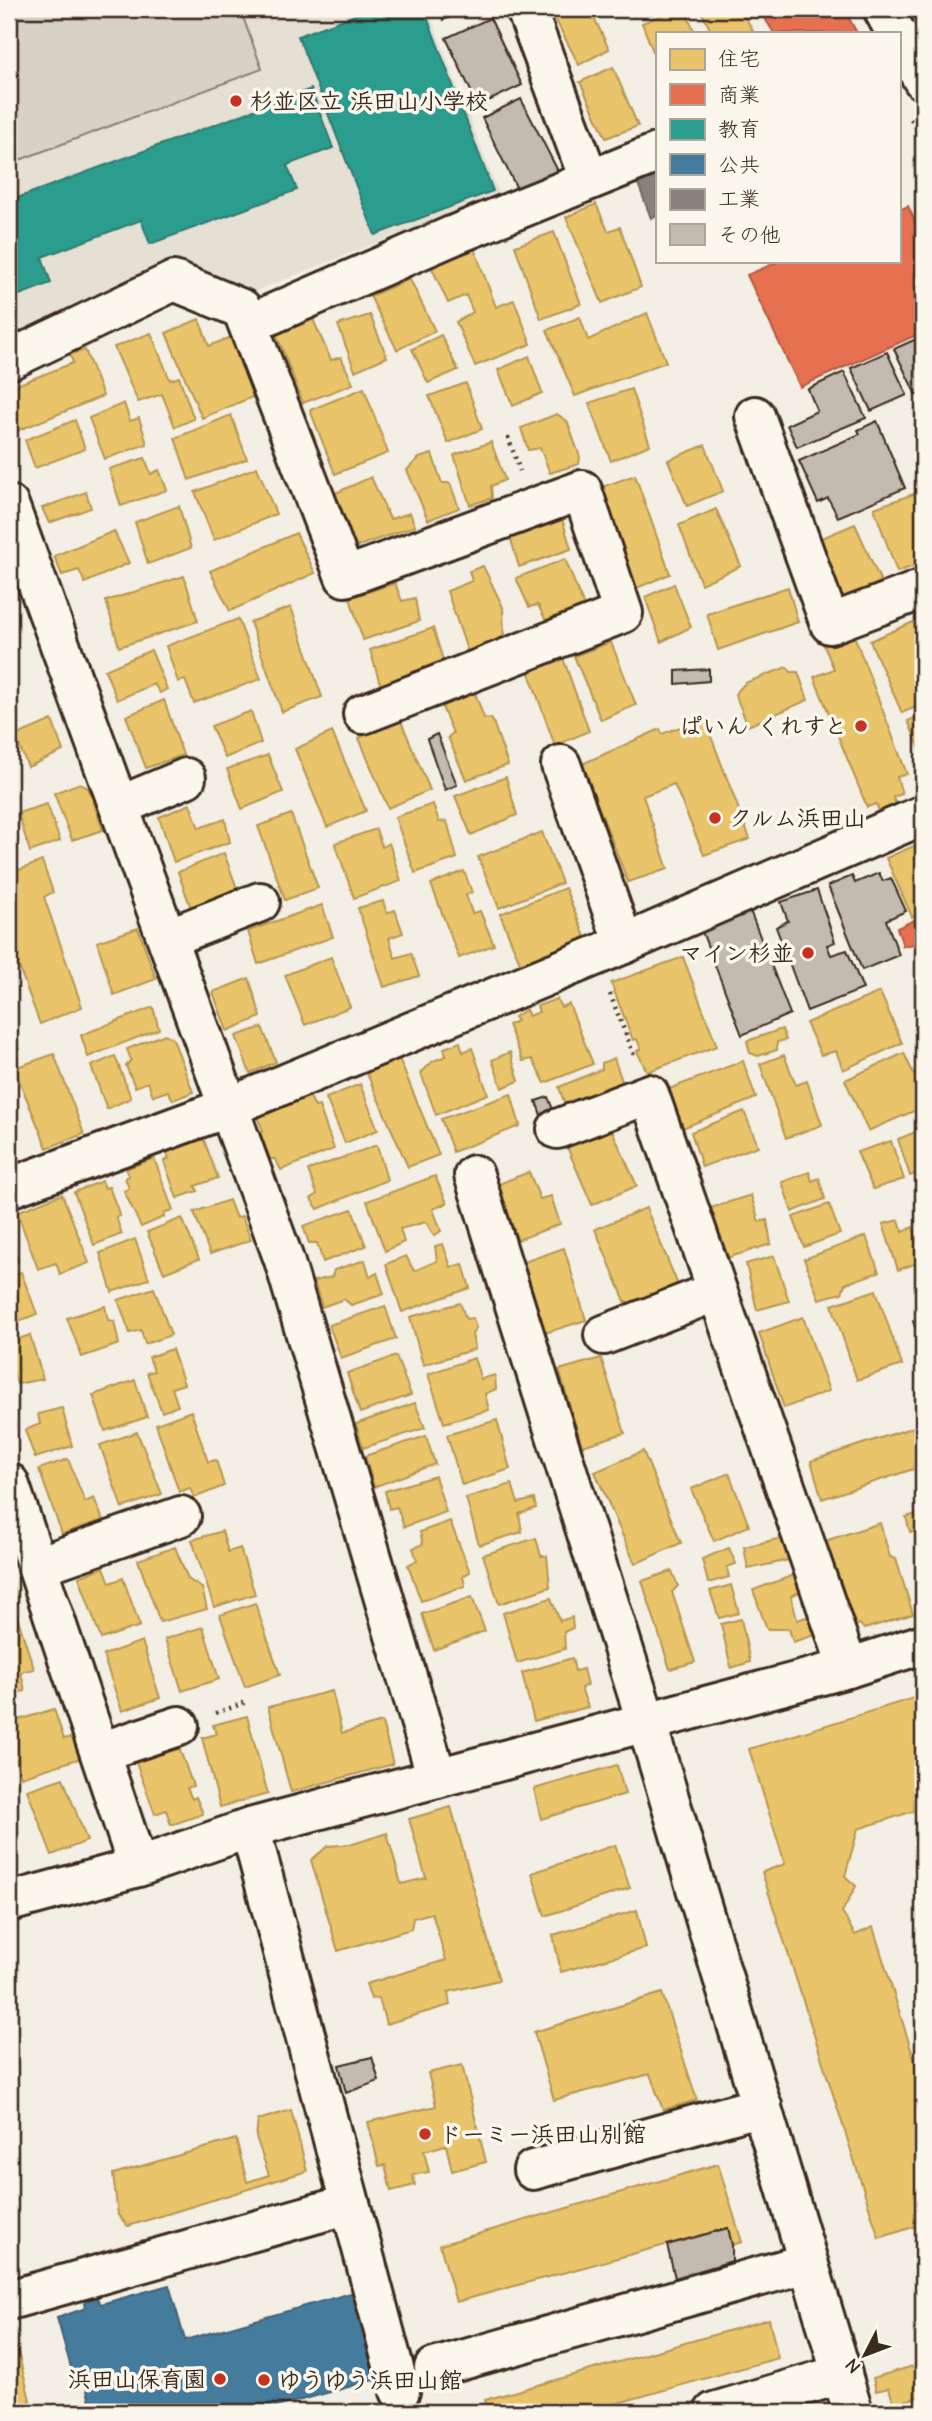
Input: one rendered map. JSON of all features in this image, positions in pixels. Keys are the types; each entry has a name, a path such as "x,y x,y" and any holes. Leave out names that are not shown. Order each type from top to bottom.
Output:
{"street":[{"path":"526,9 589,179"},
{"path":"883,9 894,32"},
{"path":"900,43 923,80"},
{"path":"249,324 589,179 656,153"},
{"path":"9,360 174,281 242,309 345,577 582,490 623,613 363,715"},
{"path":"755,416 830,624 923,589"},
{"path":"9,505 284,1260 437,1778"},
{"path":"561,765 610,949"},
{"path":"119,806 186,778"},
{"path":"9,1188 229,1107 923,816"},
{"path":"168,938 260,902"},
{"path":"557,1129 649,1094 848,1668"},
{"path":"474,1175 646,1721 853,2412"},
{"path":"604,1335 717,1291"},
{"path":"9,1483 138,1867"},
{"path":"38,1566 181,1516"},
{"path":"9,1902 138,1867 250,1828 848,1668 923,1644"},
{"path":"100,1752 179,1726"},
{"path":"250,1828 400,2391"},
{"path":"533,2170 762,2106"},
{"path":"9,2300 350,2204"},
{"path":"435,2368 807,2263"},
{"path":"714,2412 842,2374"}],"path":[{"path":"610,949 649,1094"}],"shaded area":[{"name":"杉並区立 浜田山小学校","path":"9,9 428,9 499,194 253,292 185,262 9,341"},
{"path":"9,9 240,9 262,69 9,164"},
{"path":"833,2397 836,2412 785,2412"}],"building: 住宅":[{"path":"558,9 590,9 609,49 579,65 552,13"},
{"path":"630,9 650,9 633,16"},
{"path":"677,9 685,9 695,32 656,32 656,59 642,23"},
{"path":"700,9 741,9 753,32 712,32"},
{"path":"613,67 638,126 606,138 580,82"},
{"path":"596,204 608,231 620,227 641,287 602,303 566,217"},
{"path":"554,232 581,304 541,319 515,246"},
{"path":"474,248 496,307 514,300 531,344 475,366 456,322 473,312 466,295 448,303 431,266"},
{"path":"410,279 435,331 397,350 370,296"},
{"path":"647,313 666,362 575,396 547,330 580,317 588,340"},
{"path":"370,315 387,357 355,371 338,325"},
{"path":"312,317 331,360 341,357 353,384 303,403 276,333"},
{"path":"199,319 209,346 231,337 255,396 202,418 166,333"},
{"path":"151,333 170,380 179,377 194,419 175,427 162,394 138,402 114,347"},
{"path":"441,335 458,370 428,383 412,349"},
{"path":"85,350 103,396 17,431 9,408 9,388 73,363 70,354"},
{"path":"529,356 542,393 513,406 498,370"},
{"path":"466,383 482,429 448,443 429,396"},
{"path":"364,388 388,453 335,474 310,410"},
{"path":"631,389 650,445 611,461 589,403"},
{"path":"124,403 130,421 139,418 147,444 105,459 89,418"},
{"path":"557,414 567,421 580,457 579,464 550,473 540,448 528,450 521,428"},
{"path":"231,415 247,459 189,480 175,438"},
{"path":"75,420 85,449 35,468 25,440"},
{"path":"491,442 505,480 491,486 492,498 470,505 454,455"},
{"path":"705,445 723,491 687,506 668,460"},
{"path":"432,454 442,483 450,483 459,508 428,520 407,470 419,458"},
{"path":"145,458 151,474 159,470 167,490 121,506 109,469"},
{"path":"257,467 276,514 214,540 195,492"},
{"path":"635,475 670,574 637,588 599,488"},
{"path":"371,477 390,519 410,513 415,526 350,549 329,496"},
{"path":"86,492 91,508 49,523 42,508"},
{"path":"919,492 923,503 923,563 897,572 874,508"},
{"path":"179,506 191,548 148,564 135,522"},
{"path":"716,509 741,566 701,584 679,525"},
{"path":"561,515 571,549 519,567 509,533"},
{"path":"855,524 881,582 842,599 817,540"},
{"path":"114,531 129,563 85,583 79,570 62,575 54,556"},
{"path":"296,533 315,573 230,611 210,571"},
{"path":"565,559 585,609 548,625 538,605 529,607 516,578"},
{"path":"483,566 503,607 504,641 468,653 447,591 472,581 469,571"},
{"path":"184,576 198,621 119,647 106,601"},
{"path":"395,583 402,601 415,598 419,621 363,640 350,598"},
{"path":"674,584 691,627 661,642 645,597"},
{"path":"788,587 798,622 718,650 707,614"},
{"path":"291,607 322,697 282,712 250,622"},
{"path":"238,619 261,679 194,703 185,680 178,682 166,646"},
{"path":"913,622 923,646 923,704 902,713 870,641"},
{"path":"433,628 445,666 381,687 370,650"},
{"name":"ぱいん くれすと","path":"852,630 907,774 897,777 902,794 893,797 897,807 880,813 876,804 867,807 814,677 834,669 822,641"},
{"path":"611,642 636,705 601,720 574,656"},
{"path":"151,650 167,689 160,693 154,684 117,700 105,670"},
{"path":"563,658 589,731 555,746 528,670"},
{"path":"787,667 791,672 798,672 808,700 748,726 735,694 745,683"},
{"path":"473,687 484,718 492,719 508,765 466,780 448,737 453,733 439,700"},
{"path":"164,700 183,755 146,768 126,716"},
{"path":"251,711 261,743 225,758 211,726"},
{"path":"923,714 923,756 908,721"},
{"name":"クルム浜田山","path":"704,718 750,839 704,855 674,784 643,796 668,869 628,882 582,764 660,729 662,734"},
{"path":"400,719 430,790 388,808 359,738"},
{"path":"52,720 63,751 28,767 15,736"},
{"path":"332,732 366,811 327,827 295,749"},
{"path":"268,755 283,792 242,809 227,769"},
{"path":"506,777 517,815 471,835 455,796"},
{"path":"80,783 89,789 103,830 72,840 54,793"},
{"path":"47,804 60,841 30,852 18,813"},
{"path":"190,804 199,828 225,819 230,842 174,862 159,817"},
{"path":"433,804 439,822 447,821 457,858 415,873 395,817"},
{"path":"291,814 318,888 285,900 258,826"},
{"path":"376,829 382,847 389,843 401,881 354,898 335,843"},
{"path":"542,832 562,883 499,908 478,857"},
{"path":"923,842 923,912 912,917 886,858"},
{"path":"9,843 14,858 9,860"},
{"path":"224,853 238,891 191,908 178,872"},
{"path":"42,861 53,892 44,897 82,1007 40,1024 9,940 9,874"},
{"path":"464,871 472,892 466,895 472,913 480,911 494,945 459,958 431,884"},
{"path":"565,888 588,944 523,970 500,914"},
{"path":"383,901 387,913 395,910 403,933 389,938 395,958 411,953 419,976 384,987 358,908"},
{"path":"322,905 333,937 258,964 248,931"},
{"path":"138,928 156,979 114,995 97,942"},
{"path":"331,957 350,1007 305,1025 285,975"},
{"path":"683,957 717,1046 647,1072 637,1051 641,1049 637,1039 633,1040 611,983"},
{"path":"249,978 261,1017 227,1031 213,992"},
{"path":"880,992 902,1043 843,1070 836,1051 821,1055 806,1023"},
{"path":"557,999 561,1007 569,1004 593,1064 545,1083 532,1059 523,1061 508,1025 517,1021 514,1017 526,1010 529,1016 539,1012 537,1006"},
{"path":"153,1007 159,1029 88,1057 81,1035"},
{"path":"262,1027 276,1062 250,1073 236,1036"},
{"path":"782,1029 786,1040 777,1042 777,1050 758,1056 750,1053 747,1041"},
{"path":"15,1033 19,1049 9,1052 9,1035"},
{"path":"165,1034 173,1039 193,1092 173,1100 168,1091 153,1096 148,1082 135,1087 126,1066 131,1060 127,1049"},
{"path":"460,1042 463,1052 472,1048 488,1094 436,1115 421,1073 433,1061 446,1056 444,1048"},
{"path":"510,1052 519,1081 502,1088 492,1060"},
{"path":"904,1053 923,1095 923,1107 868,1131 845,1080"},
{"path":"54,1054 84,1134 47,1148 14,1068"},
{"path":"784,1055 796,1085 807,1081 822,1125 786,1138 760,1064"},
{"path":"115,1056 131,1098 107,1109 91,1066"},
{"path":"398,1056 439,1155 408,1167 365,1069"},
{"path":"614,1058 623,1084 566,1108 559,1087 602,1069 602,1063"},
{"path":"743,1061 756,1098 683,1128 666,1090"},
{"path":"360,1084 378,1130 345,1143 326,1098"},
{"path":"306,1089 315,1107 319,1106 334,1149 281,1170 275,1159 270,1159 255,1111"},
{"path":"511,1094 520,1126 453,1152 441,1119"},
{"path":"744,1111 758,1146 702,1167 691,1132"},
{"path":"611,1128 637,1186 592,1205 567,1147"},
{"path":"918,1131 923,1143 923,1171 910,1176 898,1139"},
{"path":"201,1132 218,1178 195,1186 198,1191 177,1198 164,1161 169,1159 164,1145"},
{"path":"891,1141 904,1179 873,1189 857,1152"},
{"path":"377,1145 387,1180 318,1209 311,1199 317,1194 308,1170"},
{"path":"154,1158 173,1210 141,1227 124,1191 129,1188 125,1178 129,1176 126,1169"},
{"path":"529,1172 540,1199 551,1196 560,1224 518,1240 496,1185"},
{"path":"809,1172 812,1181 819,1178 825,1199 792,1212 782,1182"},
{"path":"435,1176 447,1203 433,1209 441,1231 434,1236 426,1222 400,1229 404,1242 385,1251 367,1201"},
{"path":"102,1181 105,1188 109,1187 120,1216 116,1217 122,1234 94,1245 74,1192"},
{"path":"62,1194 89,1263 60,1274 56,1263 38,1269 17,1212"},
{"path":"751,1195 759,1222 767,1220 771,1244 727,1258 711,1208"},
{"path":"229,1200 236,1218 242,1216 251,1240 210,1254 194,1212"},
{"path":"829,1204 840,1234 804,1247 793,1217"},
{"path":"646,1208 678,1285 627,1306 595,1229"},
{"path":"352,1209 366,1246 323,1262 317,1243 309,1243 303,1226"},
{"path":"182,1218 199,1259 164,1273 147,1232"},
{"path":"899,1220 903,1232 913,1227 923,1261 898,1270 883,1224"},
{"path":"866,1236 879,1272 845,1284 842,1293 819,1299 804,1259"},
{"path":"9,1237 18,1261 9,1265"},
{"path":"135,1239 149,1279 112,1292 100,1253"},
{"path":"443,1244 451,1267 463,1264 470,1288 402,1312 386,1264 406,1256 414,1271 437,1261 435,1246"},
{"path":"564,1248 586,1320 545,1333 524,1262"},
{"path":"774,1256 789,1301 757,1310 746,1264"},
{"path":"365,1260 370,1277 377,1273 384,1294 351,1305 344,1299 322,1307 314,1281 332,1277 334,1270"},
{"path":"21,1272 37,1314 9,1325 9,1277"},
{"path":"154,1288 171,1335 145,1344 141,1330 130,1333 118,1300"},
{"path":"876,1290 902,1365 857,1380 832,1305"},
{"path":"460,1303 466,1319 473,1318 476,1328 472,1334 475,1349 423,1365 410,1317"},
{"path":"105,1306 108,1320 114,1321 119,1344 82,1357 67,1318"},
{"path":"385,1306 396,1339 341,1358 329,1325"},
{"path":"803,1317 829,1391 784,1408 759,1333"},
{"path":"30,1335 43,1379 17,1384 12,1370 9,1371 9,1342"},
{"path":"172,1349 184,1384 172,1388 178,1406 162,1412 147,1373 154,1371 149,1357"},
{"path":"396,1356 411,1395 360,1413 347,1373"},
{"path":"474,1358 481,1379 495,1375 496,1389 485,1394 489,1410 444,1423 428,1374"},
{"path":"601,1358 625,1433 582,1446 559,1370"},
{"path":"135,1380 147,1417 105,1431 93,1395"},
{"path":"415,1403 425,1428 363,1448 356,1424"},
{"path":"62,1408 72,1446 35,1458 25,1430 40,1424 38,1414"},
{"path":"191,1411 208,1462 216,1460 224,1486 194,1498 190,1488 179,1492 156,1424"},
{"path":"497,1420 510,1469 462,1485 447,1435"},
{"path":"923,1424 923,1466 822,1499 811,1461"},
{"path":"137,1432 162,1494 122,1508 100,1445"},
{"path":"426,1436 435,1464 374,1487 365,1456"},
{"path":"643,1451 681,1543 635,1564 595,1472"},
{"path":"68,1459 85,1502 94,1498 103,1520 62,1534 39,1469"},
{"path":"729,1473 749,1526 714,1541 691,1489"},
{"path":"435,1476 446,1512 404,1527 397,1507 389,1509 385,1491"},
{"path":"512,1484 518,1503 534,1499 536,1508 519,1514 522,1532 479,1545 466,1498"},
{"path":"923,1512 923,1539 920,1540 917,1532 910,1532 906,1517"},
{"path":"450,1521 470,1572 463,1576 465,1586 421,1601 408,1565 417,1560 413,1548 423,1544 420,1532"},
{"path":"880,1523 890,1557 896,1559 913,1614 864,1629 860,1624 851,1628 822,1542"},
{"path":"222,1531 228,1552 240,1548 255,1594 214,1607 192,1540"},
{"path":"536,1538 541,1556 547,1556 550,1587 499,1604 483,1555"},
{"path":"782,1538 789,1560 748,1569 744,1547"},
{"path":"175,1547 188,1579 202,1588 207,1609 160,1622 138,1560"},
{"path":"729,1548 736,1564 727,1567 729,1577 708,1583 702,1559"},
{"path":"923,1551 923,1572 918,1553"},
{"path":"104,1567 110,1583 123,1578 140,1626 101,1639 79,1577"},
{"path":"672,1571 678,1586 672,1592 695,1662 670,1669 642,1581"},
{"path":"9,1573 16,1595 9,1597"},
{"path":"797,1574 805,1589 791,1596 797,1620 810,1616 815,1635 793,1642 789,1629 767,1629 753,1590"},
{"path":"731,1585 739,1613 719,1618 710,1591"},
{"path":"472,1597 485,1631 434,1650 422,1614"},
{"path":"551,1598 560,1621 572,1617 573,1628 564,1632 565,1649 517,1663 503,1613"},
{"path":"255,1603 280,1675 245,1687 220,1615"},
{"path":"15,1610 34,1669 21,1672 25,1691 9,1695 9,1612"},
{"path":"741,1619 750,1662 731,1668 721,1624"},
{"path":"203,1627 219,1679 182,1691 165,1639"},
{"path":"142,1641 160,1698 122,1711 103,1655"},
{"path":"572,1658 575,1671 583,1669 587,1685 581,1688 588,1707 534,1721 522,1673"},
{"path":"332,1691 342,1733 382,1722 393,1764 291,1792 268,1707"},
{"path":"923,1695 923,1808 858,1829 845,1876 856,1886 842,1912 855,1935 873,1927 923,2088 923,2224 879,2238 762,1872 785,1864 749,1749"},
{"path":"54,1709 64,1739 76,1736 81,1758 21,1777 9,1739 9,1723"},
{"path":"247,1716 268,1794 220,1807 202,1738 216,1734 213,1725"},
{"path":"177,1742 193,1786 187,1788 192,1799 196,1797 203,1814 171,1825 166,1810 155,1814 134,1757"},
{"path":"617,1765 625,1794 541,1819 534,1789"},
{"path":"63,1778 87,1841 52,1855 27,1790"},
{"path":"451,1807 499,1980 448,1992 450,2005 386,2024 379,1998 371,1999 366,1984 446,1960 432,1913 413,1918 411,1929 338,1951 311,1860 328,1846 353,1844 387,1833 401,1884 426,1878 409,1819"},
{"path":"615,1845 630,1888 545,1916 532,1873"},
{"path":"637,1910 646,1948 561,1972 553,1935"},
{"path":"662,1993 697,2100 663,2110 650,2074 554,2100 534,2032"},
{"name":"ドーミー浜田山別館","path":"462,2065 486,2162 452,2171 446,2145 424,2151 429,2172 413,2175 415,2185 391,2191 385,2165 379,2166 368,2122 436,2106 428,2073"},
{"path":"291,2110 307,2171 128,2226 118,2215 113,2174 236,2139 247,2182 269,2175 256,2137 258,2120"},
{"path":"718,2164 742,2242 732,2245 728,2228 456,2302 440,2245"},
{"path":"769,2319 778,2358 586,2412 488,2412 485,2400"},
{"path":"17,2348 33,2412 9,2412 9,2350"},
{"path":"923,2363 923,2395 894,2405 889,2388 876,2391 873,2378"},
{"path":"923,2405 923,2412 900,2412"}],"building: 商業":[{"path":"759,9 844,9 856,32 773,32"},
{"path":"908,206 923,240 923,332 800,387 747,275 778,262 900,262 900,210"},
{"path":"923,916 923,943 903,946 897,928"}],"building: 教育":[{"path":"371,9 424,9 493,191 375,235 298,36"},
{"path":"311,89 333,148 287,165 297,190 150,244 141,220 42,257 51,283 9,299 9,201"}],"building: 公共":[{"path":"169,2285 185,2340 358,2291 381,2378 258,2412 93,2412 83,2376 74,2378 57,2318 86,2308 84,2299 94,2294 101,2304"}],"building: 工業":[{"path":"656,172 656,216 651,218 637,181"}],"building: その他":[{"path":"439,9 475,9 443,20"},
{"path":"490,18 522,85 478,106 446,38"},
{"path":"521,99 558,171 518,191 482,118"},
{"path":"923,336 923,392 916,395 894,349"},
{"path":"887,352 907,395 871,411 851,368"},
{"path":"844,372 866,418 797,447 787,425 817,411 808,389"},
{"path":"877,421 905,488 838,517 828,498 818,503 799,461 860,434 858,430"},
{"path":"709,669 709,681 676,684 676,671"},
{"path":"437,734 457,785 445,790 427,739"},
{"path":"879,873 883,881 891,878 906,911 886,920 899,955 862,970 828,886 852,876 855,883"},
{"name":"マイン杉並","path":"817,890 835,942 827,945 831,955 847,950 863,989 807,1011 776,927 788,921 781,902"},
{"path":"749,908 790,1014 742,1035 701,929"},
{"path":"548,1097 554,1112 542,1118 536,1101"},
{"path":"923,1318 923,1351 913,1321"},
{"path":"372,2057 379,2081 346,2093 339,2065"},
{"path":"728,2228 732,2261 675,2278 667,2245"}],"place":[{"name":"杉並区立 浜田山小学校","path":"236,101"},
{"name":"ぱいん くれすと","path":"861,726"},
{"name":"クルム浜田山","path":"715,818"},
{"name":"マイン杉並","path":"808,953"},
{"name":"ドーミー浜田山別館","path":"425,2134"},
{"name":"浜田山保育園","path":"220,2379"},
{"name":"ゆうゆう浜田山館","path":"264,2380"}]}
